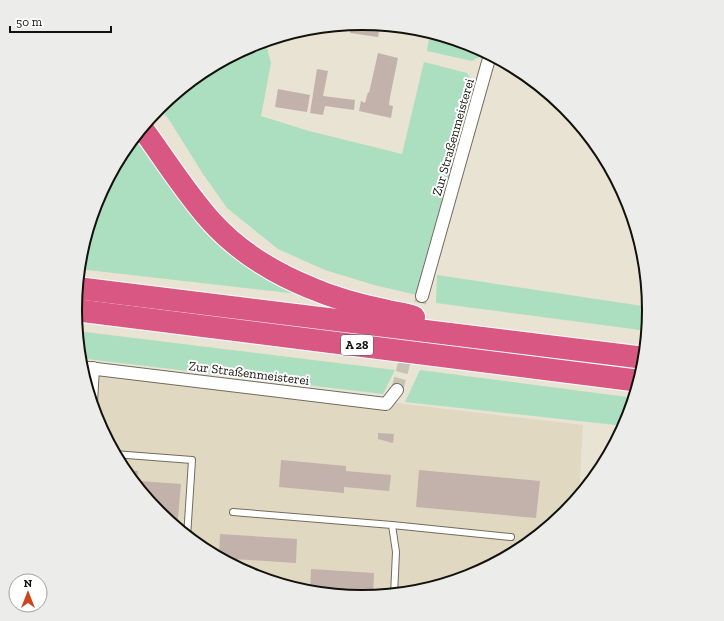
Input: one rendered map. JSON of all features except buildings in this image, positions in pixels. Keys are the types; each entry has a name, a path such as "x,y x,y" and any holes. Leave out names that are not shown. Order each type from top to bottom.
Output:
{"highway":[{"path":"145,133 183,187 211,221 233,242 251,256 273,270 312,289 383,310 412,316 447,333"},
{"name":"A 28","path":"82,289 638,357"},
{"name":"A 28","path":"82,311 634,380"}],"street":[{"name":"Zur Straßenmeisterei","path":"422,296 488,60"},
{"name":"Zur Straßenmeisterei","path":"88,368 386,404 396,390"},
{"path":"92,386 93,368"}],"lane":[{"path":"121,455 192,460 187,530"},
{"path":"233,512 392,525 511,537"},
{"path":"392,525 396,552 394,589"}],"shaded area":[{"path":"87,363 269,383 404,404 583,425 580,487 547,521 518,544 469,570 417,586 399,589 362,591 325,589 307,586 272,576 238,562 206,544 164,509 139,481 110,435 96,401"}],"green space":[{"path":"429,38 452,45 480,56 472,61 427,51"},
{"path":"267,47 271,63 261,116 309,131 402,154 424,62 467,73 475,85 423,267 417,295 374,285 325,270 278,249 227,208 203,174 168,118 163,113 191,88 206,77 238,59"},
{"path":"141,138 164,173 307,295 85,270 96,220 110,186"},
{"path":"437,275 642,306 642,330 436,303"},
{"path":"82,332 395,370 383,394 86,359"},
{"path":"420,370 629,397 618,425 405,402"}],"tunnel":[{"path":"397,390 422,296"}]}
